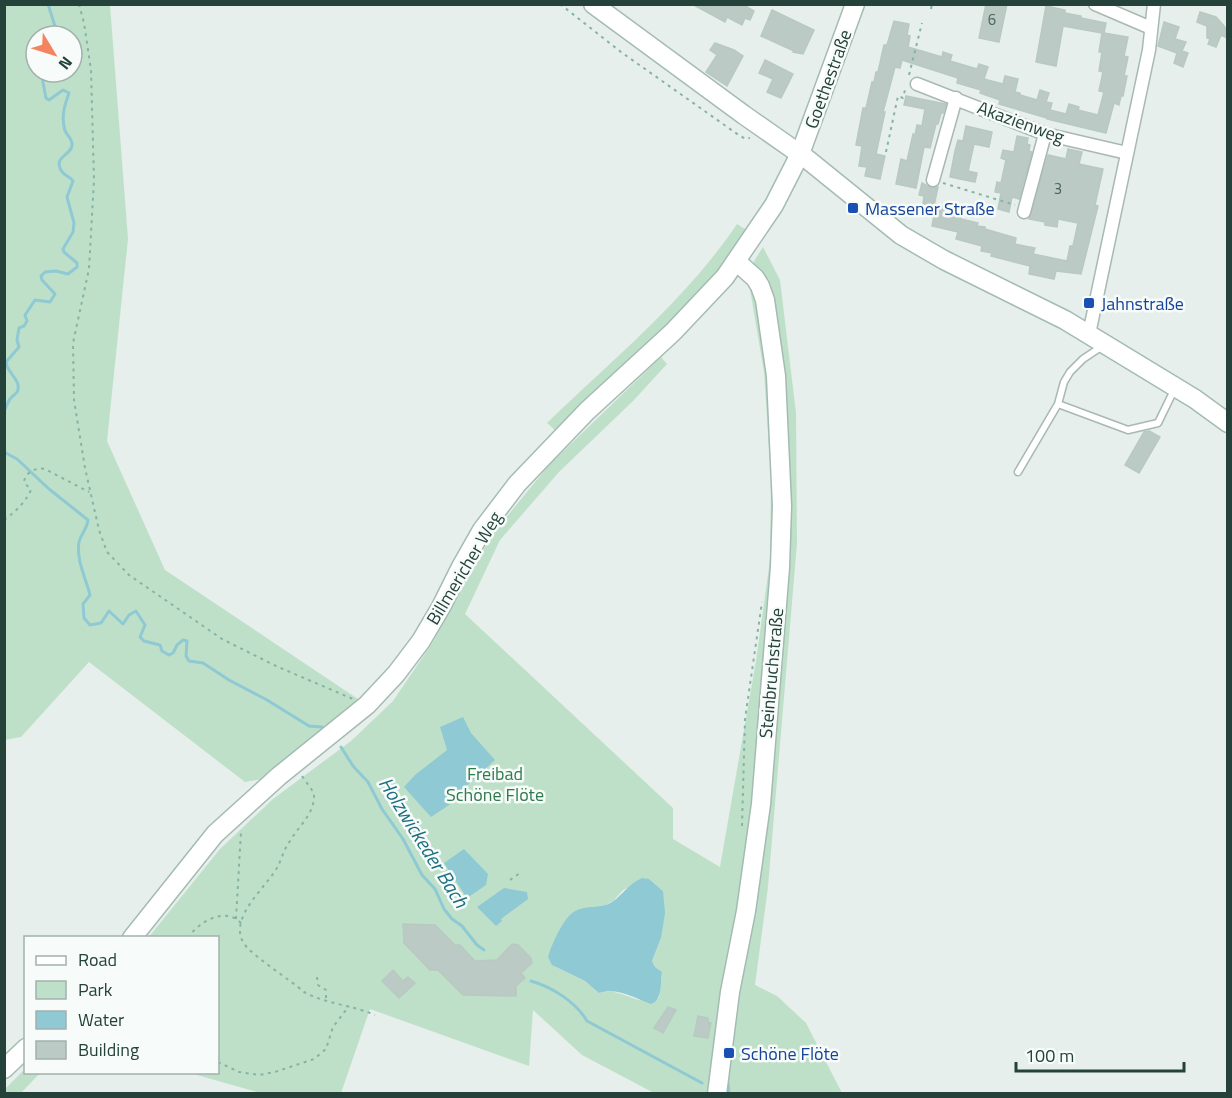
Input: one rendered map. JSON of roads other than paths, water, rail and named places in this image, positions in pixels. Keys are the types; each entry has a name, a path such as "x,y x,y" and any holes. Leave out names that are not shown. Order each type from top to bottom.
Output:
{"street":[{"path":"593,4 800,154 906,239 1089,334 1175,387 1227,423"},
{"name":"Goethestraße","path":"800,154 855,4"},
{"path":"1095,4 1151,28"},
{"path":"1089,334 1149,50 1154,4"},
{"name":"Akazienweg","path":"916,84 1045,134 1127,153"},
{"path":"933,180 956,98"},
{"path":"1024,212 1045,134"},
{"name":"Billmericher Weg","path":"134,936 215,834 279,776 367,705 396,674 421,641 482,530 518,484 587,411 673,332 706,298 736,261 774,205 800,154"},
{"name":"Steinbruchstraße","path":"717,1094 730,992 746,911 761,804 782,506 776,376 765,300 755,278 736,261"},
{"path":"4,1069 24,1050"}],"lane":[{"path":"1018,472 1058,404 1064,382 1070,372 1097,348 1107,345"},
{"path":"1058,404 1128,430 1158,423 1175,387"}],"water":[{"path":"463,717 471,733 495,760 453,798 455,801 431,817 404,787 415,775 447,750 440,727"},
{"path":"464,849 488,874 486,885 467,898 444,863"},
{"path":"642,878 649,879 663,891 665,913 661,938 652,961 655,967 662,972 660,991 658,999 651,1004 619,992 599,993 585,981 552,965 548,957 558,932 571,914 579,909 603,906 612,902"},
{"path":"504,888 527,892 528,899 501,919 502,921 496,926 477,907"}],"waterway":[{"name":"Holzwickeder Bach","path":"48,4 54,24"},
{"name":"Holzwickeder Bach","path":"4,412 18,388 6,362 19,347 17,340 19,328 27,321 25,315 35,300 50,302 55,294 41,276 45,272 56,271 68,274 77,267 77,263 63,249 73,232 74,223 67,197 73,181 62,172 59,164 72,147 63,121 64,107 69,93 63,90 49,100 46,98 43,84"},
{"name":"Holzwickeder Bach","path":"4,452 17,459 49,489 88,520 78,549 90,595 83,604 84,618 90,625 101,623 109,611 123,624 129,615 136,611 145,625 140,637 144,641 160,645 162,651 169,655 183,640 187,641 186,656 189,661 203,663 309,726 322,727"},
{"name":"Holzwickeder Bach","path":"341,747 353,766 368,782 422,875 435,889 444,909 484,950"},
{"name":"Holzwickeder Bach","path":"531,981 563,996 587,1021 702,1083"},
{"name":"Holzwickeder Bach","path":"728,1084 729,1094"}],"place":[{"name":"Massener Straße","path":"853,208"},
{"name":"Jahnstraße","path":"1089,303"},
{"name":"Schöne Flöte","path":"729,1053"}],"park label":[{"name":"Freibad Schöne Flöte","path":"495,783"}]}
